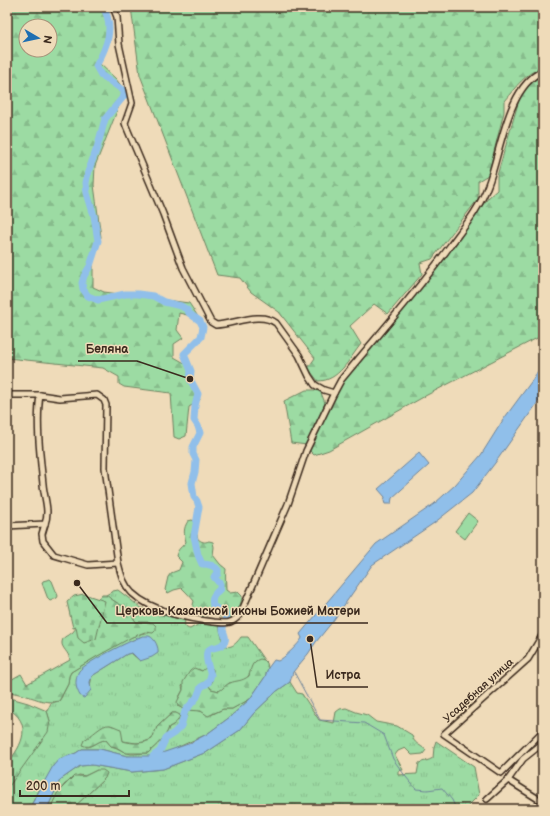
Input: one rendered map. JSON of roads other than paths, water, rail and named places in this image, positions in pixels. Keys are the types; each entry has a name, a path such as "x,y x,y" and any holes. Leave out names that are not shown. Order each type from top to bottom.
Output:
{"street":[{"path":"113,7 116,17 119,44 132,103 126,120 126,126 163,214 183,268 211,322 216,325 260,318 273,321 299,355 315,385 334,393"},
{"path":"7,395 40,395 60,398 98,395 104,400 107,413 106,468 118,563 124,583 140,600 191,619 229,623 235,620 240,616 288,504 306,451 341,380 436,264 479,206 489,184 510,112 516,98 530,78 543,71"},
{"path":"40,395 38,411 42,478 48,515 42,534 43,541 54,555 88,565 118,563"},
{"path":"7,526 45,524"},
{"name":"Усадебная улица","path":"543,634 528,659 444,734 501,773 543,731"},
{"path":"487,799 508,780 524,759 543,743"},
{"path":"508,780 543,802"}],"water":[{"path":"543,363 543,395 472,493 434,523 372,565 333,621 293,672 290,682 277,691 254,713 240,730 207,752 163,769 132,772 92,765 80,766 60,780 47,809 29,809 53,766 59,759 76,753 82,749 100,749 127,756 153,756 188,744 207,734 230,717 250,699 265,677 268,668 274,660 280,660 298,643 302,638 300,634 376,544 434,504 455,485 481,455 503,420"},
{"path":"419,453 429,465 392,498 391,504 385,504 385,497 378,489"},
{"path":"143,636 149,636 155,641 158,653 152,657 140,661 132,653 127,654 92,676 90,682 91,690 84,698 81,696 76,685 79,671 83,667 99,657"}],"waterway":[{"path":"103,7 107,14 109,29 106,44 96,66 101,75 124,91 124,96 105,119 97,148 88,172 86,183 87,193 94,216 98,241 90,266 84,276 82,283 83,289 88,296 98,300 125,294 153,296 164,302 181,306 186,309 200,321 203,327 201,337 184,354 191,371 190,379 198,394 194,420 200,433 193,447 193,454 196,460 192,483 194,497 199,507 194,536 198,555 202,564 211,565 218,570 218,574 214,577 220,584 220,589 214,596 212,603 213,606 225,614 223,629 226,638 225,641 222,645 210,649 206,655 211,675 208,683 201,687 197,697 185,711 181,726 166,738 160,751 153,756 153,763"},
{"path":"294,672 320,720 364,723 384,735 393,759 416,789 427,790 442,788 452,800 456,809"}],"place":[{"name":"Беляна","path":"190,379"},
{"name":"Церковь Казанской иконы Божией Матери","path":"77,583"},
{"name":"Истра","path":"310,639"}]}
